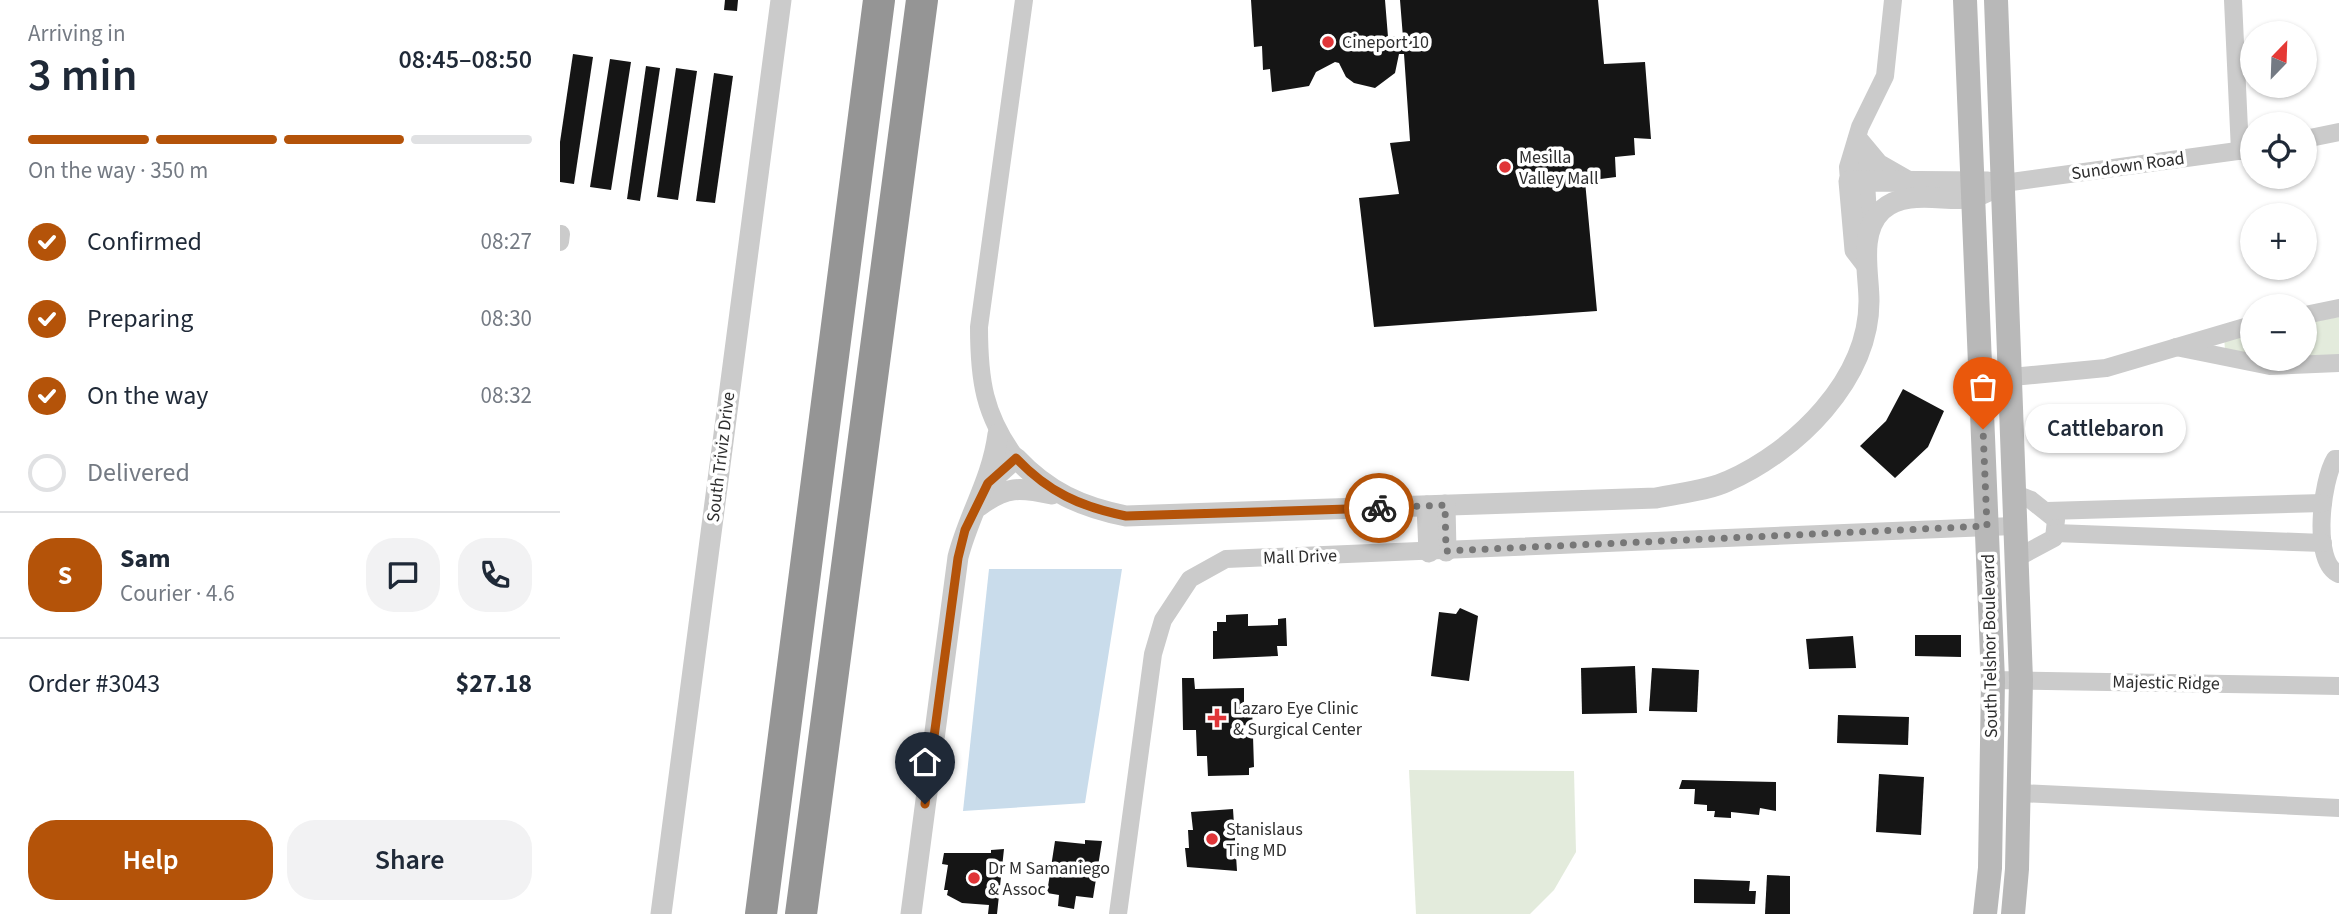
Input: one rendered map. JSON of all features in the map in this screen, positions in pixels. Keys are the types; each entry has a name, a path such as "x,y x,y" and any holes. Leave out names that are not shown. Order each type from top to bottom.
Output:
{"highway":[{"path":"761,914 879,0"},
{"path":"801,914 922,0"}],"main road":[{"name":"South Telshor Boulevard","path":"1965,0 1993,680 1990,868 1985,914"},
{"name":"South Telshor Boulevard","path":"1996,0 2013,526 2021,680 2013,914"}],"street":[{"name":"South Triviz Drive","path":"661,914 781,0"},
{"path":"1024,0 979,327 979,375 998,434 1020,463 1059,495"},
{"path":"1865,263 1855,250 1857,140 1871,102 1885,76 1893,0"},
{"path":"2233,0 2243,112"},
{"path":"2317,137 2339,132"},
{"path":"1857,140 1878,164 1908,189 1882,211 1869,234"},
{"name":"Sundown Road","path":"1858,190 1972,189 2240,151"},
{"path":"993,487 1027,488 1059,495 1093,509 1126,516 1656,498 1727,482 1787,447 1828,405 1852,369 1864,334 1869,302 1865,263 1870,248 1869,234 1858,190"},
{"path":"2317,313 2339,308"},
{"path":"1982,380 2010,380 2106,368 2240,328"},
{"path":"2175,347 2270,366 2339,363"},
{"path":"993,487 998,434"},
{"path":"2339,459 2335,459 2327,471 2323,503 2323,557 2333,572 2339,574"},
{"path":"911,914 958,558 965,530 979,506 993,487 1020,463"},
{"path":"2013,493 2047,511 2056,520 2054,538 2037,550 2015,559"},
{"path":"2047,511 2323,503"},
{"path":"1436,506 1438,551"},
{"name":"Mall Drive","path":"1118,914 1153,654 1163,620 1190,579 1226,559 2013,526"},
{"path":"2055,533 2323,543"},
{"name":"Majestic Ridge","path":"1993,680 2339,686"},
{"path":"2019,793 2339,808"}],"green space":[{"path":"2339,317 2339,356 2317,357 2317,321"},
{"path":"2240,334 2240,354 2225,350 2224,336"},
{"path":"1409,770 1574,771 1576,852 1554,890 1530,914 1416,914"}],"water":[{"path":"989,569 1122,569 1085,803 963,811"}],"building":[{"path":"725,0 738,0 737,11 724,10"},
{"name":"Mesilla Valley Mall","path":"1251,0 1385,0 1388,37 1402,36 1404,50 1400,0 1598,0 1604,64 1645,62 1651,139 1634,138 1635,155 1615,157 1616,177 1585,181 1597,311 1374,327 1359,198 1399,194 1390,143 1410,141 1404,54 1399,54 1395,73 1375,88 1354,83 1346,77 1339,63 1335,62 1316,72 1309,86 1272,92 1270,69 1263,70 1262,46 1254,47"},
{"path":"573,54 593,57 574,184 560,182 560,142"},
{"path":"610,59 631,62 611,190 590,187"},
{"path":"646,66 660,68 640,201 627,199"},
{"path":"676,68 697,71 678,200 657,197"},
{"path":"714,73 733,76 715,203 696,201"},
{"path":"1903,389 1944,411 1928,447 1895,478 1860,446 1886,421"},
{"path":"1460,608 1478,616 1469,681 1431,676 1439,612 1456,614"},
{"path":"1248,614 1248,626 1278,625 1278,619 1286,618 1287,646 1277,646 1278,656 1213,659 1213,631 1217,631 1217,622 1226,622 1226,615"},
{"path":"1915,635 1961,635 1961,657 1915,656"},
{"path":"1853,636 1856,668 1809,669 1806,639"},
{"path":"1635,666 1637,713 1582,714 1581,668"},
{"path":"1652,668 1699,670 1697,712 1649,711"},
{"name":"Lazaro Eye Clinic & Surgical Center","path":"1182,678 1194,678 1195,689 1244,688 1244,705 1252,705 1254,767 1249,768 1249,775 1208,776 1207,756 1197,756 1196,730 1183,730"},
{"path":"1838,715 1909,717 1908,745 1837,743"},
{"path":"1879,774 1924,777 1921,835 1876,832"},
{"path":"1682,780 1776,782 1776,811 1760,808 1759,815 1731,812 1731,818 1714,817 1715,811 1707,811 1707,805 1694,804 1695,789 1679,789"},
{"name":"Stanislaus Ting MD","path":"1233,809 1237,871 1187,867 1185,848 1189,848 1188,830 1193,830 1191,812"},
{"path":"1085,840 1102,841 1093,898 1076,896 1074,909 1058,906 1059,895 1047,893 1055,841 1085,844"},
{"name":"Dr M Samaniego & Assoc","path":"1004,849 997,914 988,914 989,905 962,903 947,895 948,890 944,890 948,865 942,864 944,853 991,853 991,850"},
{"path":"1767,875 1790,876 1790,914 1765,914"},
{"path":"1694,879 1750,881 1749,891 1756,891 1755,904 1694,903"}],"way so far":[{"path":"1379,508 1445,505 1446,551 1987,526 1983,429"}],"place":[{"name":"Cineport 10","path":"1328,42"},
{"name":"Mesilla Valley Mall","path":"1505,167"},
{"name":"Cattlebaron","path":"1983,429"},
{"name":"Lazaro Eye Clinic & Surgical Center","path":"1217,718"},
{"name":"Stanislaus Ting MD","path":"1212,839"},
{"name":"Dr M Samaniego & Assoc","path":"974,878"}],"route":[{"path":"925,804 958,558 965,530 988,483 1016,458 1039,481 1059,495 1093,509 1126,516 1379,508"}]}
